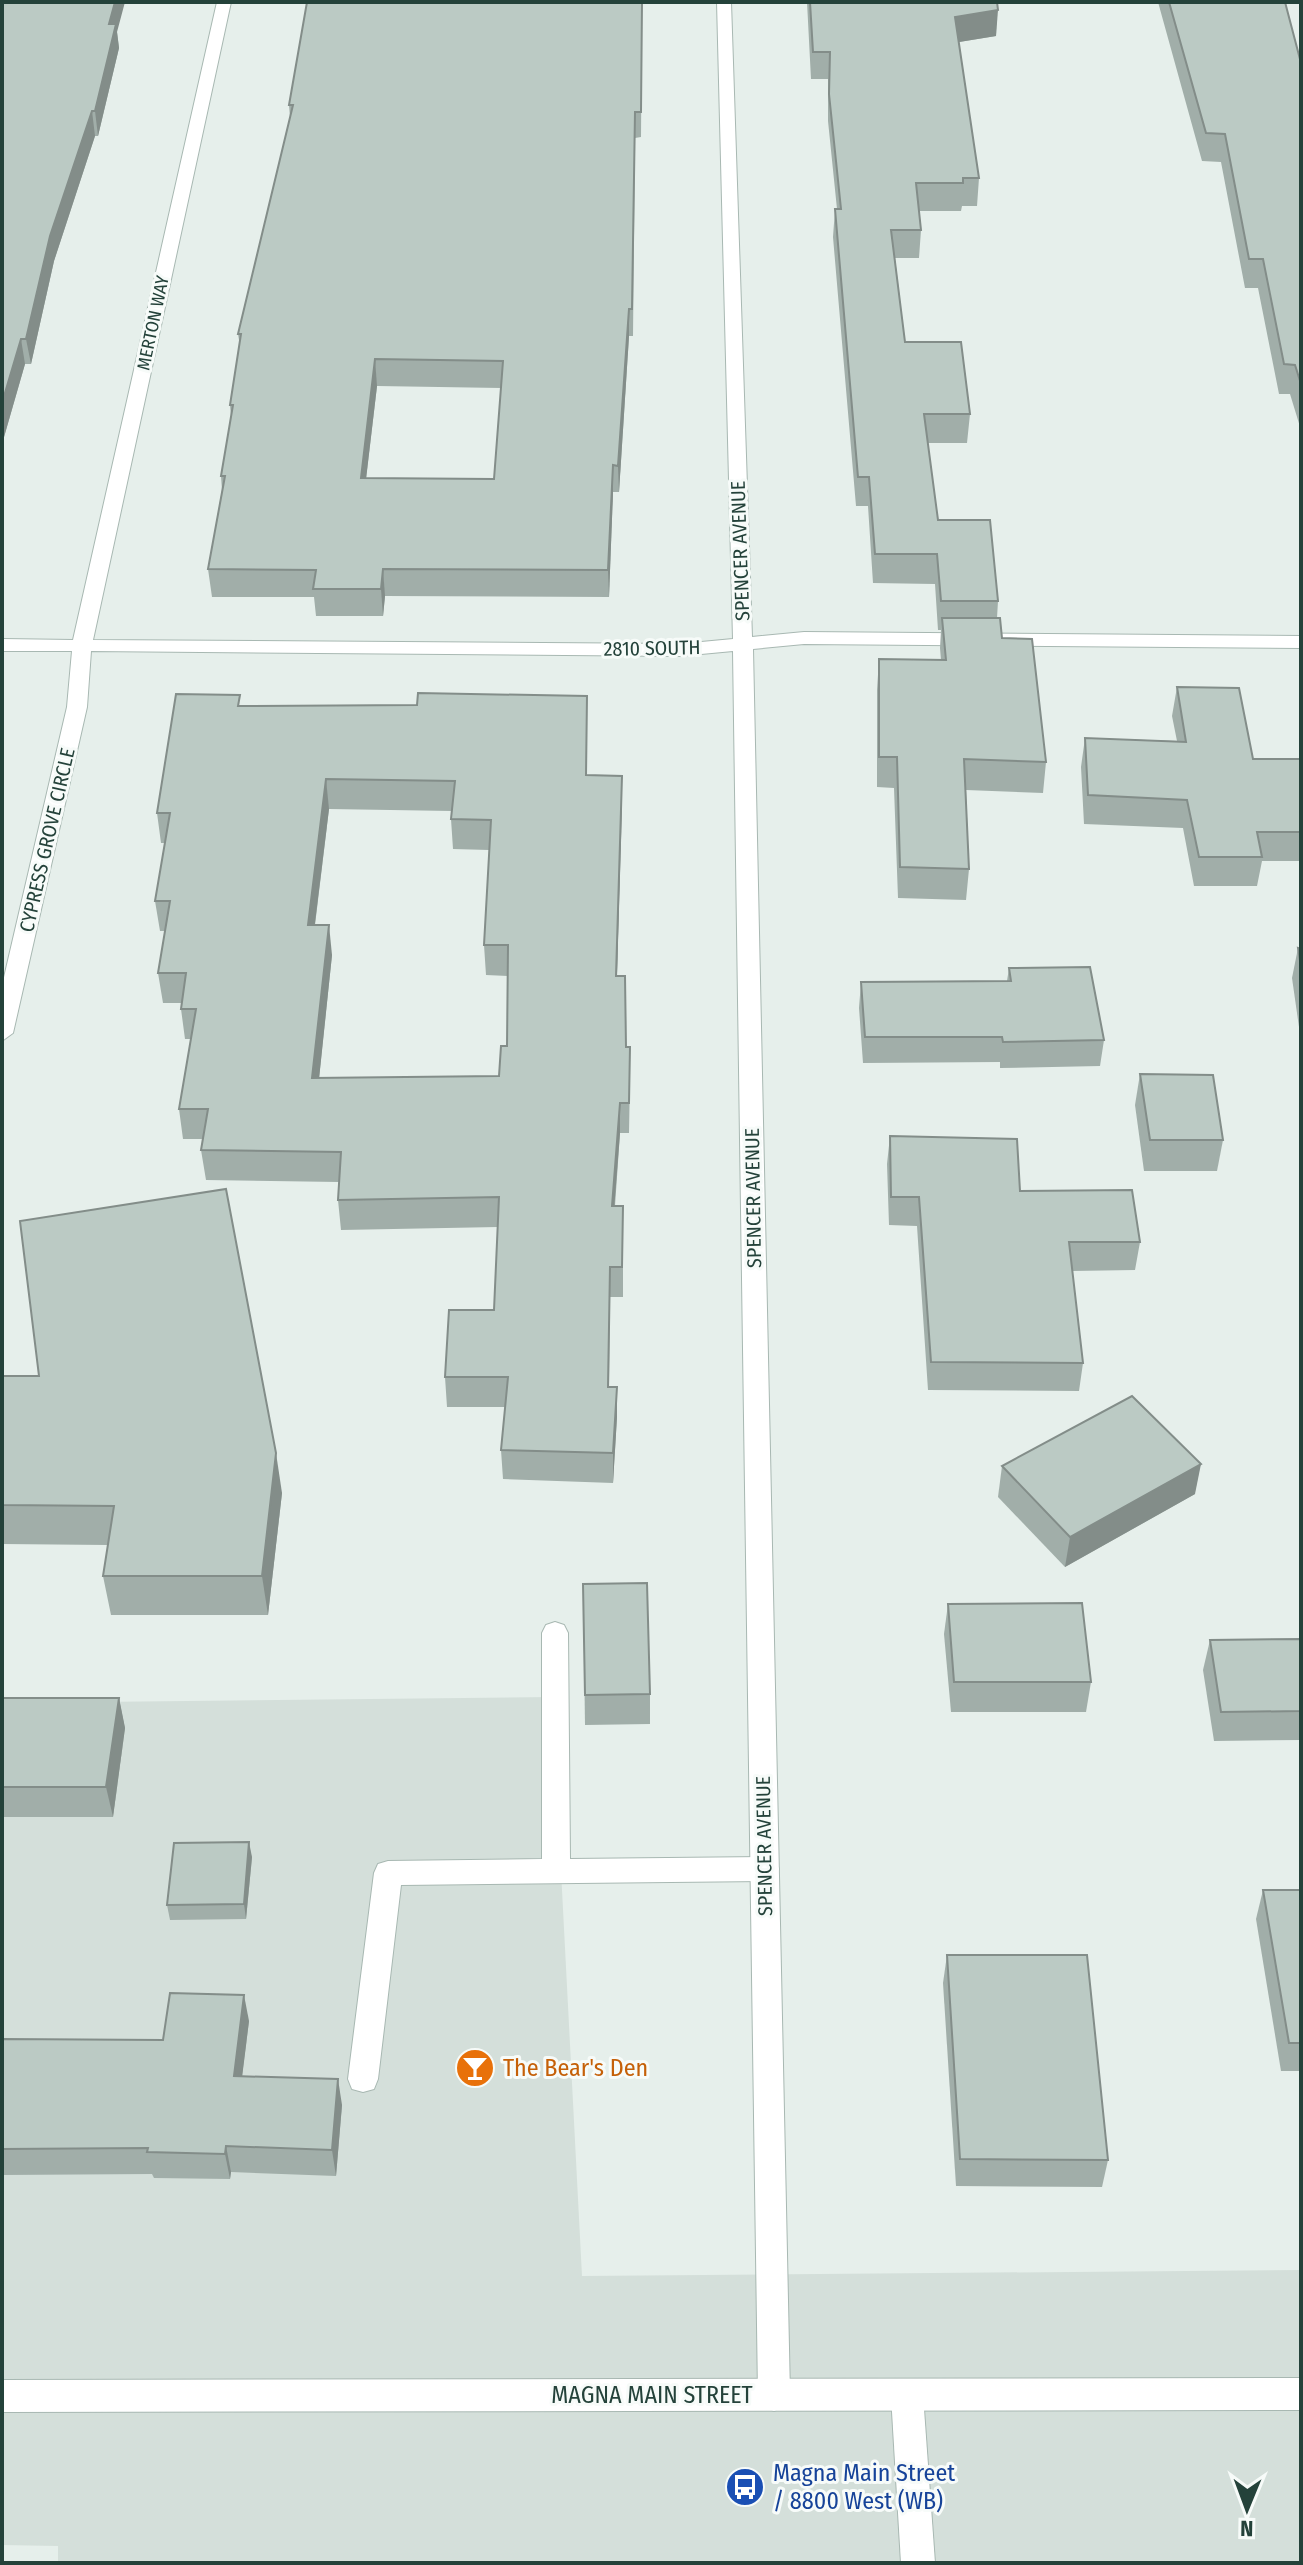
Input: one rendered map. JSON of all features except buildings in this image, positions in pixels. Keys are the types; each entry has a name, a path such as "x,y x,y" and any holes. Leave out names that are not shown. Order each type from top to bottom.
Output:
{"street":[{"name":"MERTON WAY","path":"82,645 224,2"},
{"name":"SPENCER AVENUE","path":"724,2 743,645 774,2395"},
{"name":"2810 SOUTH","path":"2,645 666,650 804,638 1301,642"},
{"name":"CYPRESS GROVE CIRCLE","path":"2,1033 77,707 82,645"},
{"path":"555,1633 556,1873"},
{"path":"363,2079 388,1873 765,1869"},
{"name":"MAGNA MAIN STREET","path":"2,2396 1301,2394"},
{"path":"907,2395 918,2563"}],"shaded area":[{"path":"552,1697 582,2276 1301,2270 1301,2563 58,2563 58,2546 2,2545 2,1703"}],"place":[{"name":"The Bear's Den","path":"475,2068"},
{"name":"Magna Main Street / 8800 West (WB)","path":"745,2487"}]}
